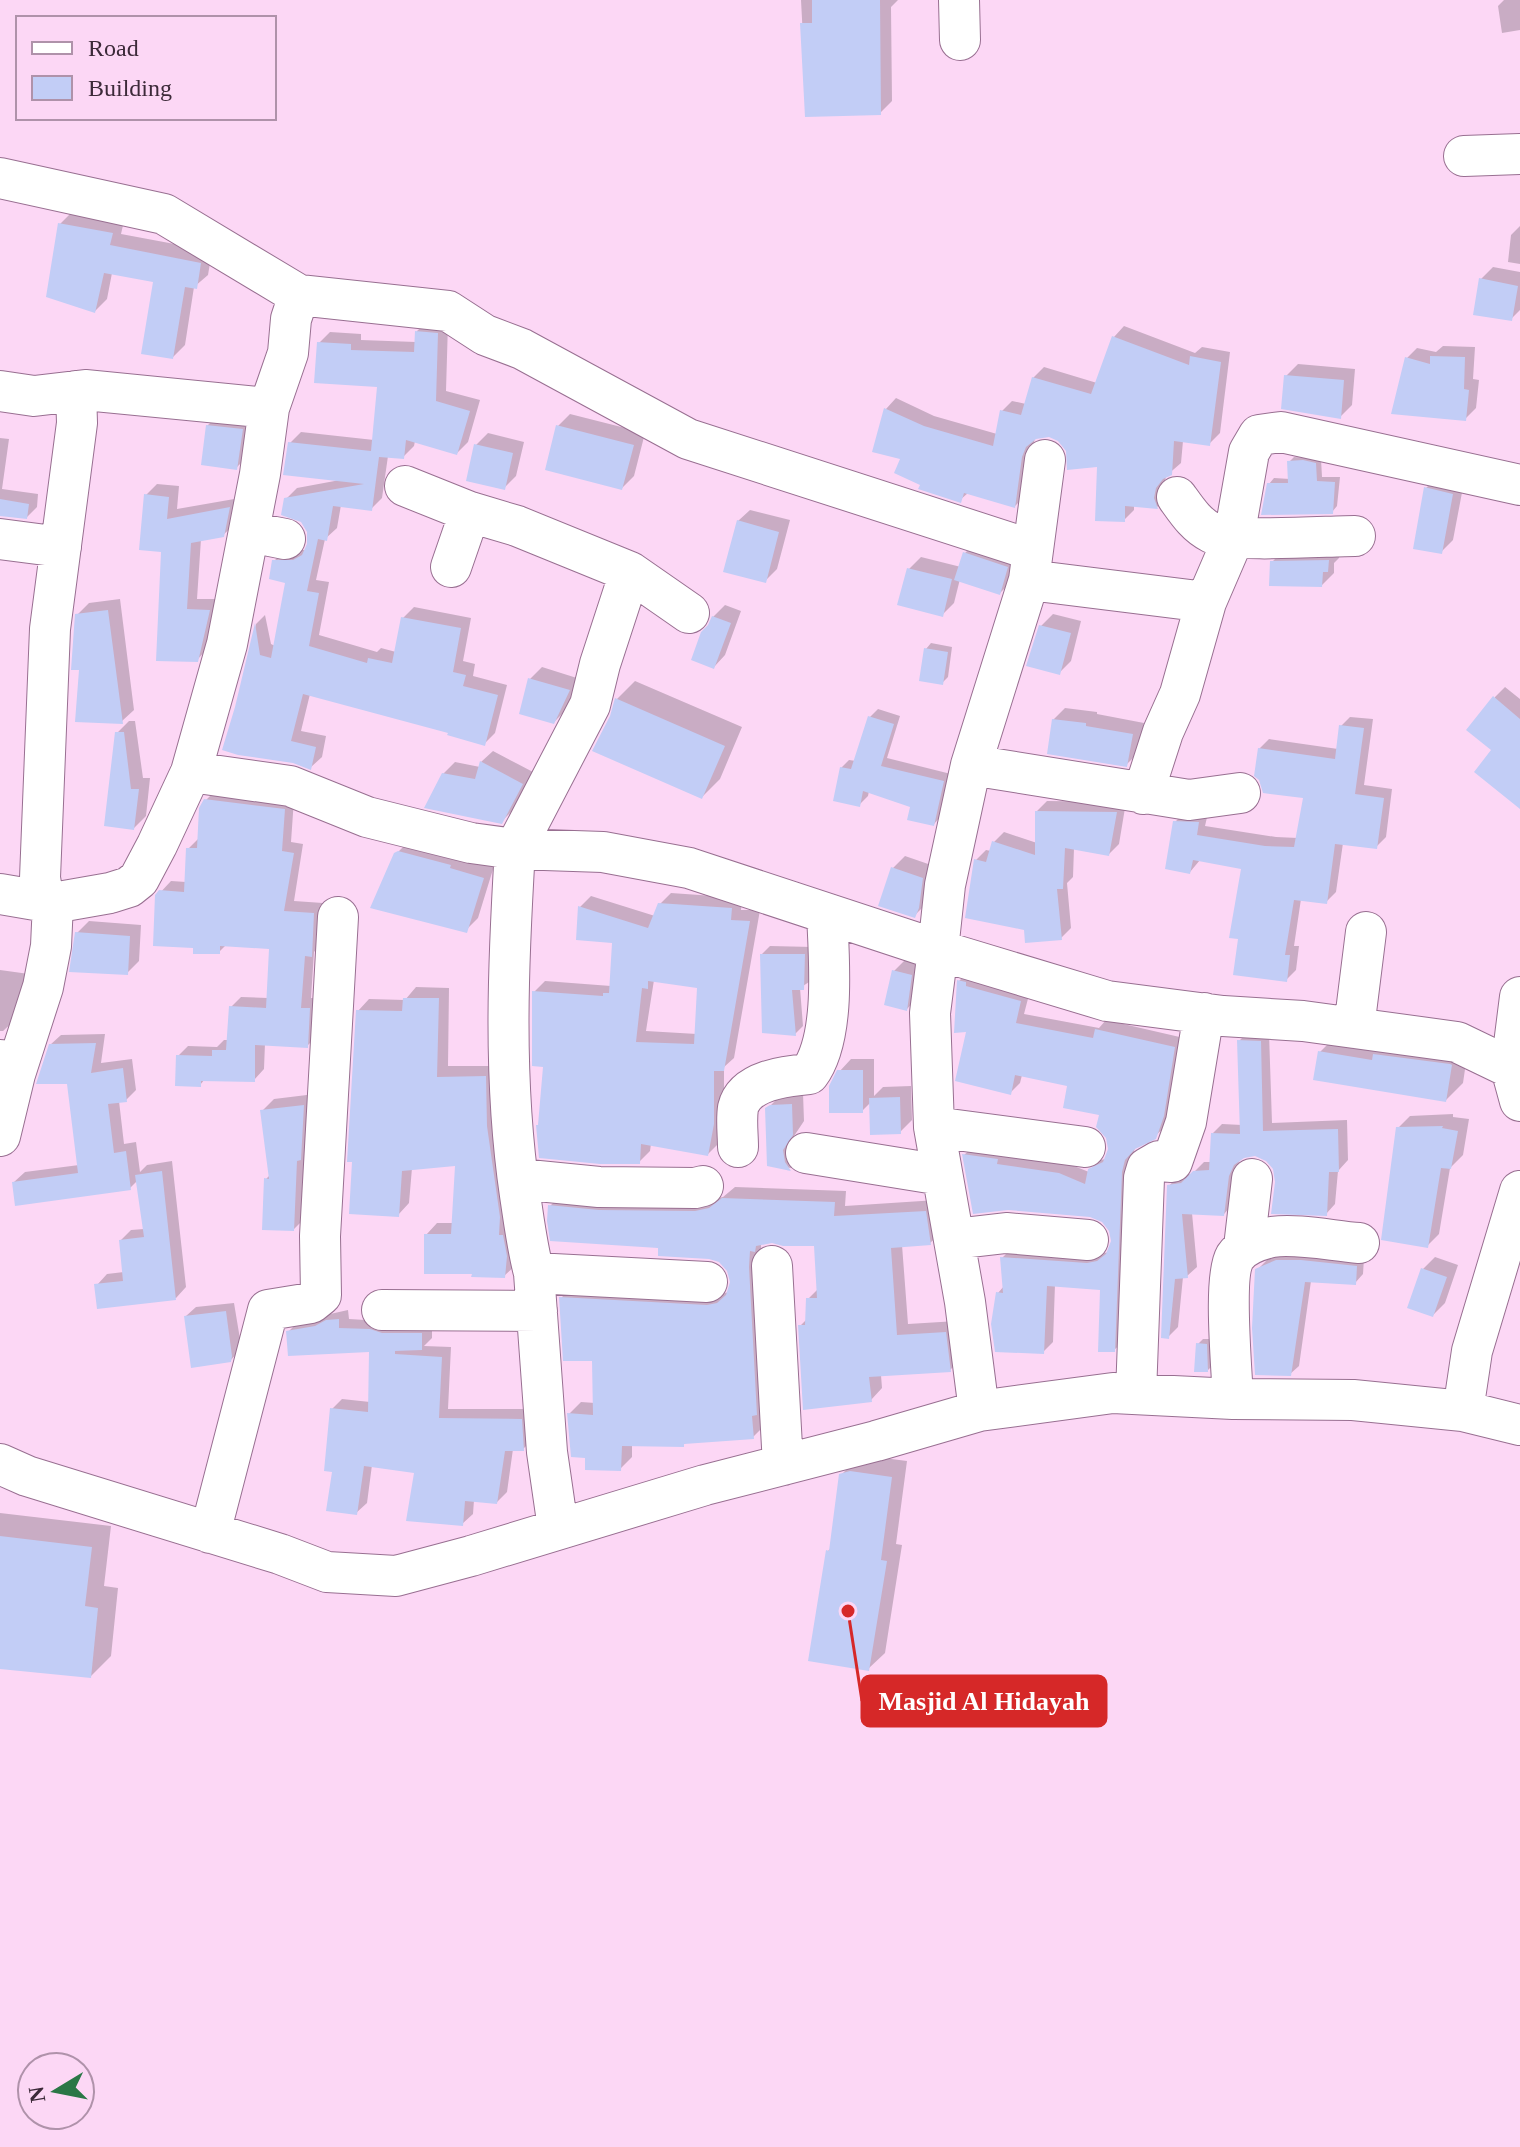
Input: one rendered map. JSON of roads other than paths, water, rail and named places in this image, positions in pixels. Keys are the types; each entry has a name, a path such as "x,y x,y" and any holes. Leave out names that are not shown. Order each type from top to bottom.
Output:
{"street":[{"path":"959,0 960,40"},
{"path":"1464,156 1520,154"},
{"path":"0,178 164,214 299,295 448,311 485,335 522,349 688,439 1030,565 1206,602"},
{"path":"0,894 48,903 110,893 129,887 139,879 191,772 227,644 267,535 260,474 269,408 288,353 291,319 299,295"},
{"path":"0,391 34,396 76,391 269,408"},
{"path":"0,1136 7,1067 43,987 51,946 48,903 40,878 48,663 77,423 76,391"},
{"path":"1143,794 1163,732 1180,694 1206,602 1234,537 1249,452 1259,435 1281,432 1520,485"},
{"path":"979,1411 934,1127 930,1013 945,885 971,765 1030,565 1045,460"},
{"path":"405,486 470,512 517,526 630,572 689,613"},
{"path":"1177,497 1192,519 1213,534 1234,537 1355,536"},
{"path":"451,567 470,512"},
{"path":"0,539 61,547"},
{"path":"558,1528 547,1452 536,1292 518,1179 508,1073 507,969 515,849 590,705 630,572"},
{"path":"971,765 1189,800 1240,793"},
{"path":"191,772 290,786 367,817 471,843 515,849 603,852 689,868 938,950 1107,1001 1457,1042 1515,1084"},
{"path":"738,1147 738,1108 743,1100 768,1081 809,1074 821,1051 830,980 827,914"},
{"path":"210,1533 268,1310 311,1303 321,1295 320,1236 338,917"},
{"path":"1354,1028 1366,932"},
{"path":"1515,1084 1520,997"},
{"path":"1136,1394 1144,1178 1147,1168 1159,1161 1172,1162 1186,1122 1204,1013"},
{"path":"934,1127 1085,1147"},
{"path":"806,1153 942,1175"},
{"path":"518,1179 599,1187 703,1186"},
{"path":"1244,1247 1252,1179"},
{"path":"1463,1411 1472,1351 1520,1191"},
{"path":"954,1239 1006,1233 1088,1240"},
{"path":"1233,1399 1231,1268 1234,1258 1244,1247 1276,1236 1359,1243"},
{"path":"772,1266 783,1465"},
{"path":"382,1310 536,1292 707,1282"},
{"path":"0,1464 27,1476 327,1572 396,1576 705,1485 979,1411 1113,1393 1233,1399 1353,1400 1463,1411 1520,1425"}],"place":[{"name":"Masjid Al Hidayah","path":"848,1611"}]}
